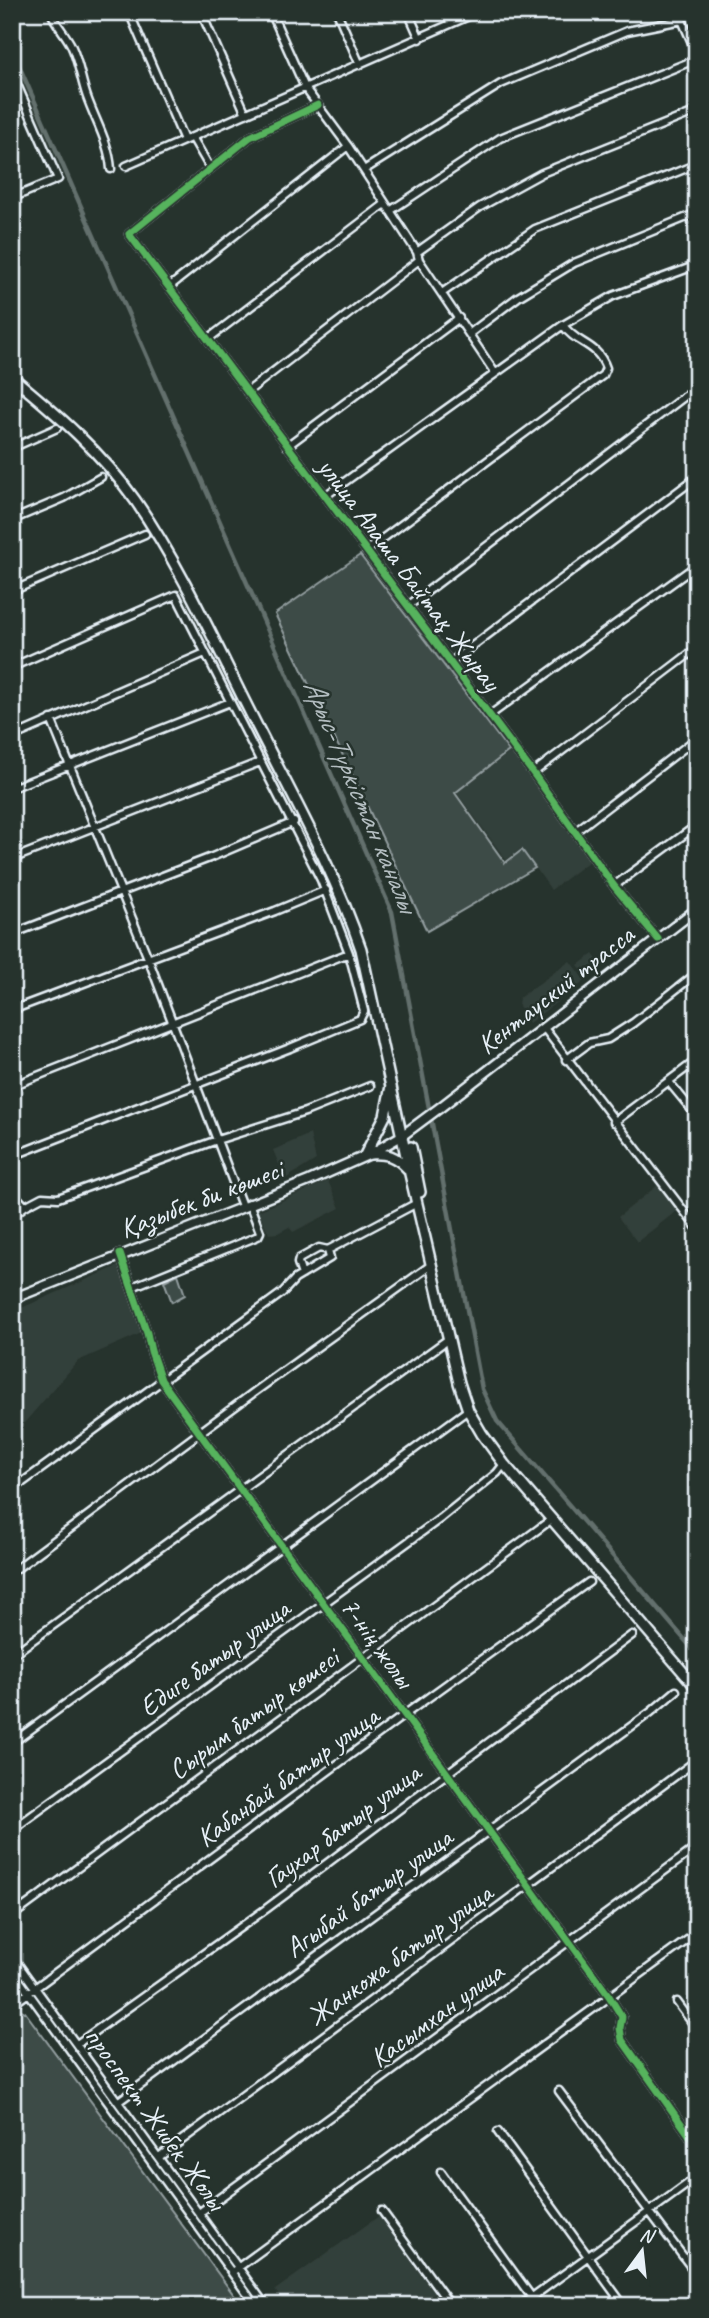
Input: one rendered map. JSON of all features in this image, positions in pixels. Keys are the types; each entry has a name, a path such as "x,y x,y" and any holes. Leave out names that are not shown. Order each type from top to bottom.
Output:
{"highway":[{"path":"12,370 74,422 139,497 192,587 326,847 355,914 377,993 405,1133 454,1341 473,1408 508,1460 697,1680"},
{"path":"12,377 70,426 112,472 141,510 187,590 340,890 361,949 391,1084 405,1133 408,1170 447,1340 468,1410 504,1464 697,1688"},
{"path":"391,1084 385,1116 367,1154 384,1153 396,1156 408,1170"}],"main road":[{"name":"Кентауский трасса","path":"422,1120 697,909"},
{"name":"Қазыбек би көшесі","path":"12,1299 309,1181 367,1154 405,1133 422,1120"}],"street":[{"path":"51,12 77,57 86,94 110,150 111,169"},
{"path":"130,12 188,139 210,168 250,137 318,106"},
{"path":"201,12 246,114"},
{"path":"271,12 305,88 348,146 495,373"},
{"path":"337,12 360,65"},
{"path":"408,12 420,39"},
{"path":"126,166 476,13"},
{"path":"364,170 501,84 627,31 682,20 697,56 500,138 390,211"},
{"path":"12,73 58,179 12,198"},
{"path":"247,392 481,207 542,173 697,111"},
{"path":"169,287 348,146"},
{"path":"442,293 535,229 697,164"},
{"name":"улица Алаша Байтақ Жырау","path":"210,168 129,234 490,715 614,887 658,939"},
{"path":"208,340 385,204"},
{"path":"470,334 518,297 574,263 697,213"},
{"path":"325,496 563,326 613,296 697,265"},
{"path":"287,446 459,318"},
{"path":"366,551 603,375 606,368 602,356 589,345 569,335 563,326"},
{"path":"408,606 685,396 697,390"},
{"path":"12,448 57,428"},
{"path":"12,520 64,498 101,477"},
{"path":"450,663 697,477"},
{"path":"12,591 145,534"},
{"path":"490,715 697,565"},
{"path":"12,667 176,595 260,762 294,822 326,890 349,954 364,1011 362,1017 332,1031 12,1156"},
{"path":"533,773 697,648"},
{"path":"12,737 205,653"},
{"path":"12,788 230,702"},
{"path":"51,719 122,891 217,1140 261,1232 258,1236 132,1287"},
{"path":"576,831 697,738"},
{"path":"12,859 260,762"},
{"path":"12,934 294,822"},
{"path":"614,887 697,825"},
{"path":"12,1010 326,890"},
{"path":"12,1086 349,954"},
{"path":"566,1060 589,1042 608,1039 633,1023 697,973"},
{"path":"544,1028 697,1228"},
{"path":"614,1122 697,1060"},
{"path":"669,1082 697,1116"},
{"path":"12,1216 42,1197 58,1198 217,1140 305,1112 370,1086"},
{"path":"12,1192 25,1206"},
{"path":"302,1275 299,1259 318,1248 328,1250 417,1203"},
{"path":"12,1490 282,1293 302,1275 330,1258 328,1250"},
{"name":"7-нің жолы","path":"120,1254 161,1380 609,1996 622,2017 622,2040 697,2146"},
{"path":"12,1572 431,1265"},
{"path":"12,1655 447,1340"},
{"path":"12,1743 468,1410"},
{"name":"Едиге батыр улица","path":"12,1830 442,1518 498,1473 504,1464"},
{"name":"Сырым батыр көшесі","path":"12,1916 552,1519"},
{"name":"Кабанбай батыр улица","path":"12,2005 404,1715 589,1582"},
{"name":"Гаухар батыр улица","path":"77,2044 266,1909 446,1772 632,1636"},
{"name":"Агыбай батыр улица","path":"119,2101 676,1691"},
{"name":"Жанкожа батыр улица","path":"159,2157 697,1760"},
{"name":"Касымхан улица","path":"199,2213 697,1847"},
{"path":"235,2270 697,1933"},
{"name":"проспект Жибек Жолы","path":"12,1956 199,2213 256,2306"},
{"name":"проспект Жибек Жолы","path":"12,1970 235,2270 266,2306"},
{"path":"677,2002 697,2029"},
{"path":"559,2091 697,2275"},
{"path":"498,2132 624,2306"},
{"path":"441,2172 538,2306"},
{"path":"520,2306 697,2177"},
{"path":"382,2211 451,2306"}],"shaded area":[{"path":"360,555 509,751 455,793 505,863 522,850 535,868 427,931 275,614"},
{"path":"512,751 559,818 592,859 551,890 522,848 506,860 456,792"},
{"path":"593,954 601,965 586,976 578,965"},
{"path":"570,961 585,981 529,1023 518,1004 519,998"},
{"path":"310,1134 316,1160 285,1179 273,1150"},
{"path":"328,1181 340,1208 293,1232 289,1227 269,1234 258,1211"},
{"path":"658,1185 678,1210 637,1242 618,1217"},
{"path":"118,1266 144,1332 78,1361 12,1437 12,1312"},
{"path":"178,1274 185,1295 172,1302 164,1281"},
{"path":"21,2010 242,2306 12,2306 12,2017"},
{"path":"379,2216 434,2293 416,2306 286,2306 275,2290"}],"waterway":[{"name":"Арыс-Түркістан каналы","path":"12,50 392,912 482,1389 497,1421 697,1654"}],"cycle path":[{"path":"318,105 250,137 129,234 533,773 614,886 658,939"},
{"path":"120,1254 161,1380 609,1996 622,2017 622,2040 697,2146"}]}
